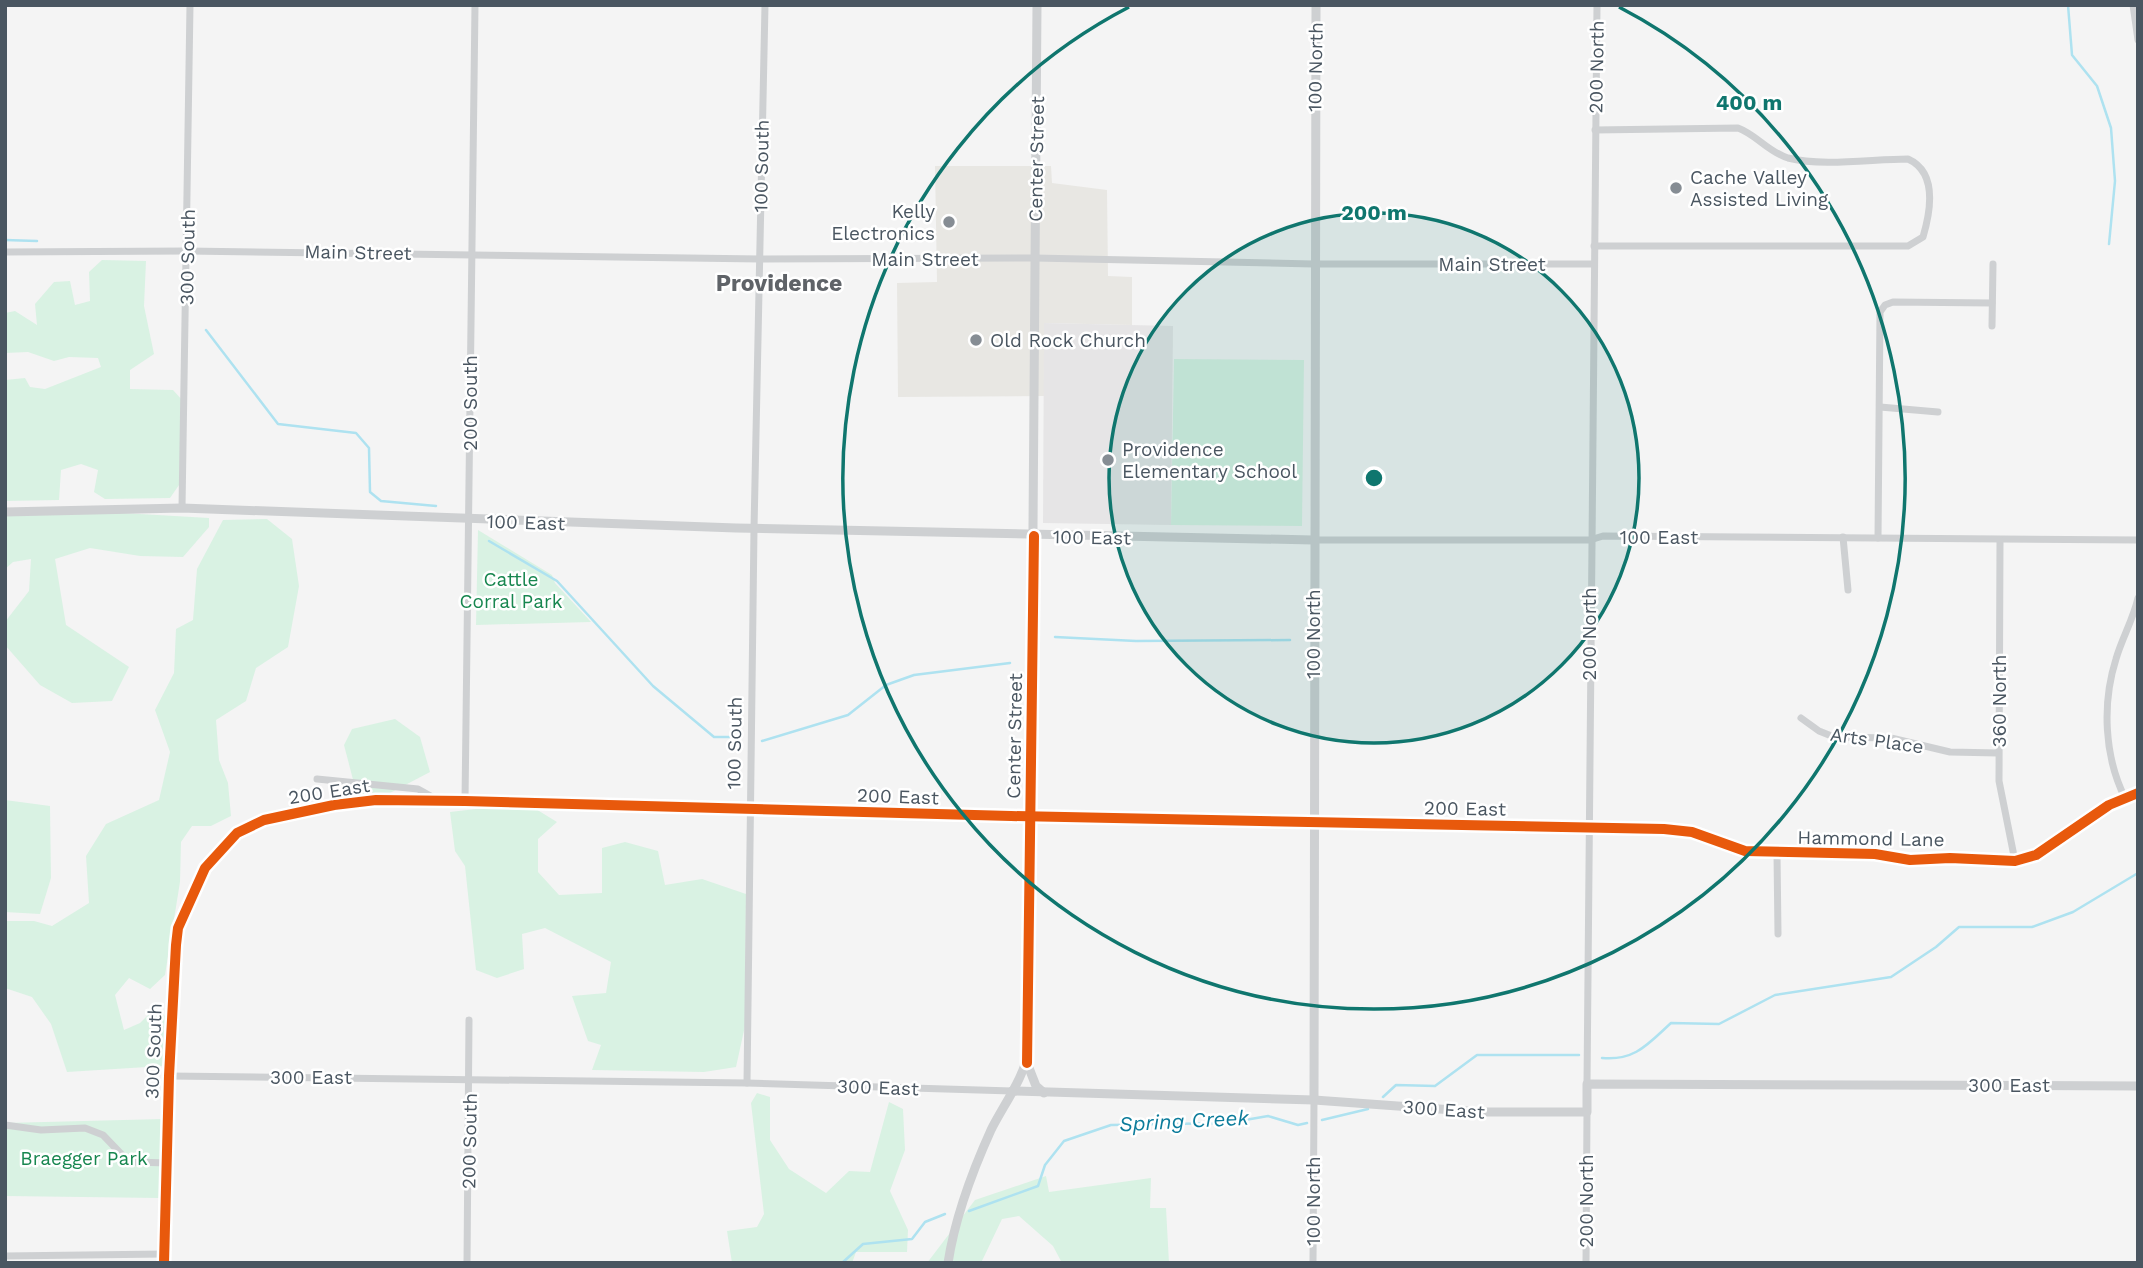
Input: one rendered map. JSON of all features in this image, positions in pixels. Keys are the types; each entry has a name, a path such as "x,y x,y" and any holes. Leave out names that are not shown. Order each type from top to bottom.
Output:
{"street":[{"name":"300 South","path":"182,508 190,5"},
{"name":"200 South","path":"466,801 475,5"},
{"name":"100 South","path":"747,1083 754,529 765,5"},
{"name":"Center Street","path":"948,1263 964,1198 991,1132 1027,1063 1037,5"},
{"name":"100 North","path":"1313,1263 1315,5"},
{"name":"200 North","path":"1586,1263 1590,540 1597,5"},
{"path":"2133,5 2138,40"},
{"path":"1594,246 1908,246 1923,237 1928,219 1928,180 1921,165 1908,159 1808,161 1789,158 1773,152 1748,132 1738,128 1595,130"},
{"name":"Main Street","path":"5,252 471,253 760,259 1035,258 1313,264 1593,264"},
{"path":"1992,326 1993,264"},
{"path":"1878,538 1880,312 1885,305 1893,302 1992,303"},
{"path":"1880,407 1938,412"},
{"name":"100 East","path":"5,512 182,508 469,521 1313,541 1590,540 1603,536 2138,540"},
{"path":"1843,537 1849,590"},
{"name":"360 North","path":"2000,540 1998,781 2015,861"},
{"path":"2125,798 2112,767 2108,735 2108,692 2116,658 2133,621 2138,598"},
{"name":"Arts Place","path":"1801,718 1819,731 1834,737 1891,738 1950,752 1998,753"},
{"path":"317,779 418,789 440,801"},
{"name":"Hammond Lane","path":"1589,829 1692,832 1745,851 1777,854 1875,854 1910,860 1950,858 2015,861 2036,855 2083,821 2138,793"},
{"name":"200 East","path":"219,850 237,833 264,820 355,802 466,801 1589,829"},
{"name":"300 South","path":"164,1259 169,1076 178,928 205,868 219,850"},
{"path":"1777,854 1778,934"},
{"name":"200 South","path":"467,1263 469,1020"},
{"path":"1027,1063 1036,1086 1044,1093"},
{"name":"300 East","path":"169,1076 747,1083 1314,1100 1481,1112 1587,1112"},
{"name":"300 East","path":"1587,1084 2138,1086"},
{"path":"5,1125 41,1130 85,1128 103,1135 126,1159 135,1162 167,1163"},
{"path":"5,1256 41,1259 164,1259"}],"shaded area":[{"path":"935,166 1051,166 1052,183 1107,190 1108,276 1132,277 1132,325 1044,323 1044,396 898,397 897,283 937,282"},
{"name":"Providence Elementary School","path":"1044,323 1173,326 1171,525 1043,523"}],"green space":[{"path":"102,260 146,261 144,306 154,354 130,370 130,389 173,390 182,400 179,485 170,498 105,499 94,492 98,470 81,464 61,470 59,500 5,501 5,380 25,378 30,387 45,389 101,367 98,358 69,357 54,361 28,352 5,353 5,313 15,311 37,325 35,304 54,282 70,281 75,305 90,301 89,272"},
{"path":"1174,359 1304,360 1302,526 1171,525"},
{"path":"54,509 209,518 209,527 183,557 140,556 90,548 55,559 66,625 129,667 112,701 72,703 40,685 5,645 5,622 29,591 31,559 13,562 5,569 5,510"},
{"path":"267,519 292,539 299,586 288,647 256,668 246,701 216,720 219,760 228,783 231,816 211,826 192,826 181,842 180,882 165,975 150,989 129,978 115,995 124,1030 140,1023 156,1007 173,1024 163,1066 67,1072 51,1024 32,997 5,988 5,921 34,921 52,926 89,903 86,856 106,824 159,800 170,752 155,710 174,673 176,629 193,620 197,569 223,520"},
{"name":"Cattle Corral Park","path":"478,530 552,575 555,583 591,622 476,625"},
{"path":"395,719 420,737 430,772 390,793 357,795 344,745 352,729"},
{"path":"5,800 50,806 51,878 40,914 5,912"},
{"path":"526,803 557,822 538,839 538,872 559,895 602,893 602,848 625,842 658,851 665,885 702,879 746,894 745,1026 736,1067 704,1072 592,1070 601,1045 588,1041 572,996 606,993 611,962 545,928 522,934 524,969 497,978 476,970 465,866 455,851 450,812"},
{"path":"757,1093 770,1097 770,1140 789,1169 826,1193 849,1171 870,1172 889,1102 903,1109 905,1150 890,1191 908,1230 907,1252 856,1252 852,1263 732,1263 727,1231 757,1227 764,1214 751,1103"},
{"name":"Braegger Park","path":"163,1119 159,1198 5,1196 5,1123"},
{"path":"1046,1176 1049,1192 1151,1178 1150,1208 1166,1208 1169,1263 1062,1263 1053,1246 1019,1216 1002,1219 981,1263 927,1263 975,1200"}],"waterway":[{"path":"2068,5 2072,55 2097,86 2111,128 2115,181 2109,244"},
{"path":"5,240 37,241"},
{"path":"206,330 278,424 356,433 369,448 370,492 381,501 436,506"},
{"path":"489,541 557,581 653,686 714,737 741,737"},
{"path":"1055,637 1136,641 1290,640"},
{"path":"762,741 848,715 886,685 914,675 1010,663"},
{"name":"Spring Creek","path":"1602,1058 1623,1057 1640,1050 1671,1023 1719,1024 1775,995 1891,977 1936,947 1959,927 2032,927 2073,912 2138,873"},
{"name":"Spring Creek","path":"1383,1097 1396,1085 1435,1086 1477,1055 1579,1055"},
{"name":"Spring Creek","path":"1322,1120 1368,1109"},
{"name":"Spring Creek","path":"969,1211 1038,1186 1045,1165 1064,1141 1111,1125 1228,1123 1268,1116 1298,1125 1307,1123"},
{"name":"Spring Creek","path":"842,1263 863,1244 912,1239 925,1222 945,1214"}],"cycle path":[{"path":"1027,1063 1034,536"},
{"path":"164,1263 169,1076 178,928 205,868 237,833 264,820 334,805 376,800 1664,829 1692,832 1745,851 1875,854 1910,860 1950,858 2015,861 2036,855 2109,805 2138,793"}],"place":[{"name":"Cache Valley Assisted Living","path":"1676,188"},
{"name":"Kelly Electronics","path":"949,222"},
{"name":"Old Rock Church","path":"976,340"},
{"name":"Providence Elementary School","path":"1108,460"}],"district":[{"name":"Providence","path":"779,283"}]}
